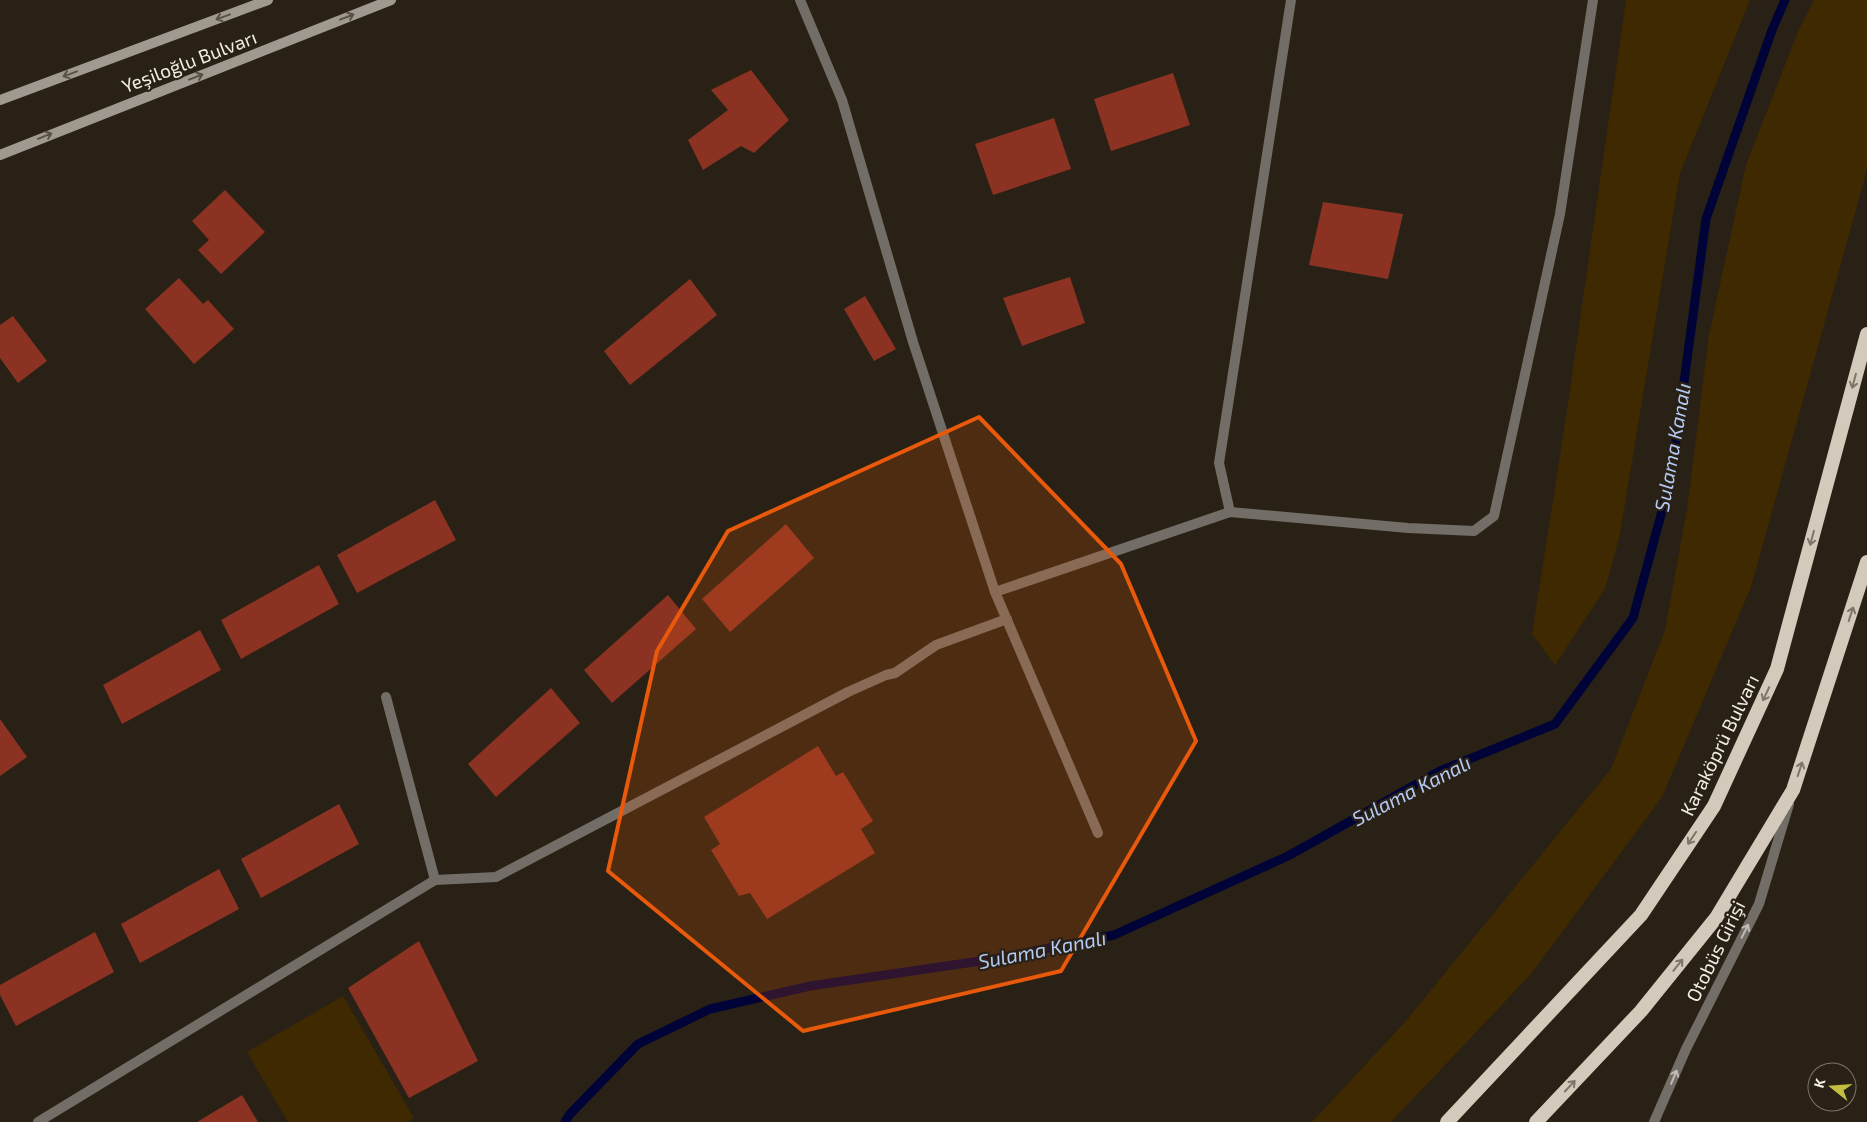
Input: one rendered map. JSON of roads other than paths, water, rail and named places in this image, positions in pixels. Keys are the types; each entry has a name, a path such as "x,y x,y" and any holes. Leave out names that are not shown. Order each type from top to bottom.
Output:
{"highway":[{"name":"Karaköprü Bulvarı","path":"1447,1122 1641,915 1714,806 1777,669 1867,334"},
{"path":"1536,1122 1640,1010 1716,918 1793,790 1867,562"}],"main road":[{"name":"Yeşiloğlu Bulvarı","path":"0,100 268,0"},
{"name":"Yeşiloğlu Bulvarı","path":"0,155 391,0"}],"street":[{"path":"800,0 842,100 913,342 995,592 1098,833"},
{"path":"1230,512 1219,463 1291,0"},
{"path":"995,592 1230,512 1408,528 1474,531 1494,516 1560,214 1593,0"},
{"path":"38,1122 436,880 496,877 848,692 886,675 896,673 936,645 1008,619"},
{"path":"386,697 436,880"},
{"name":"Otobüs Girişi","path":"1654,1122 1686,1049 1759,904 1793,790"}],"waterway":[{"name":"Sulama Kanalı","path":"565,1122 570,1114 638,1044 710,1009 810,986 994,959 1114,935 1288,856 1440,771 1555,724 1633,618 1671,478 1706,219 1772,30 1785,0"}]}
